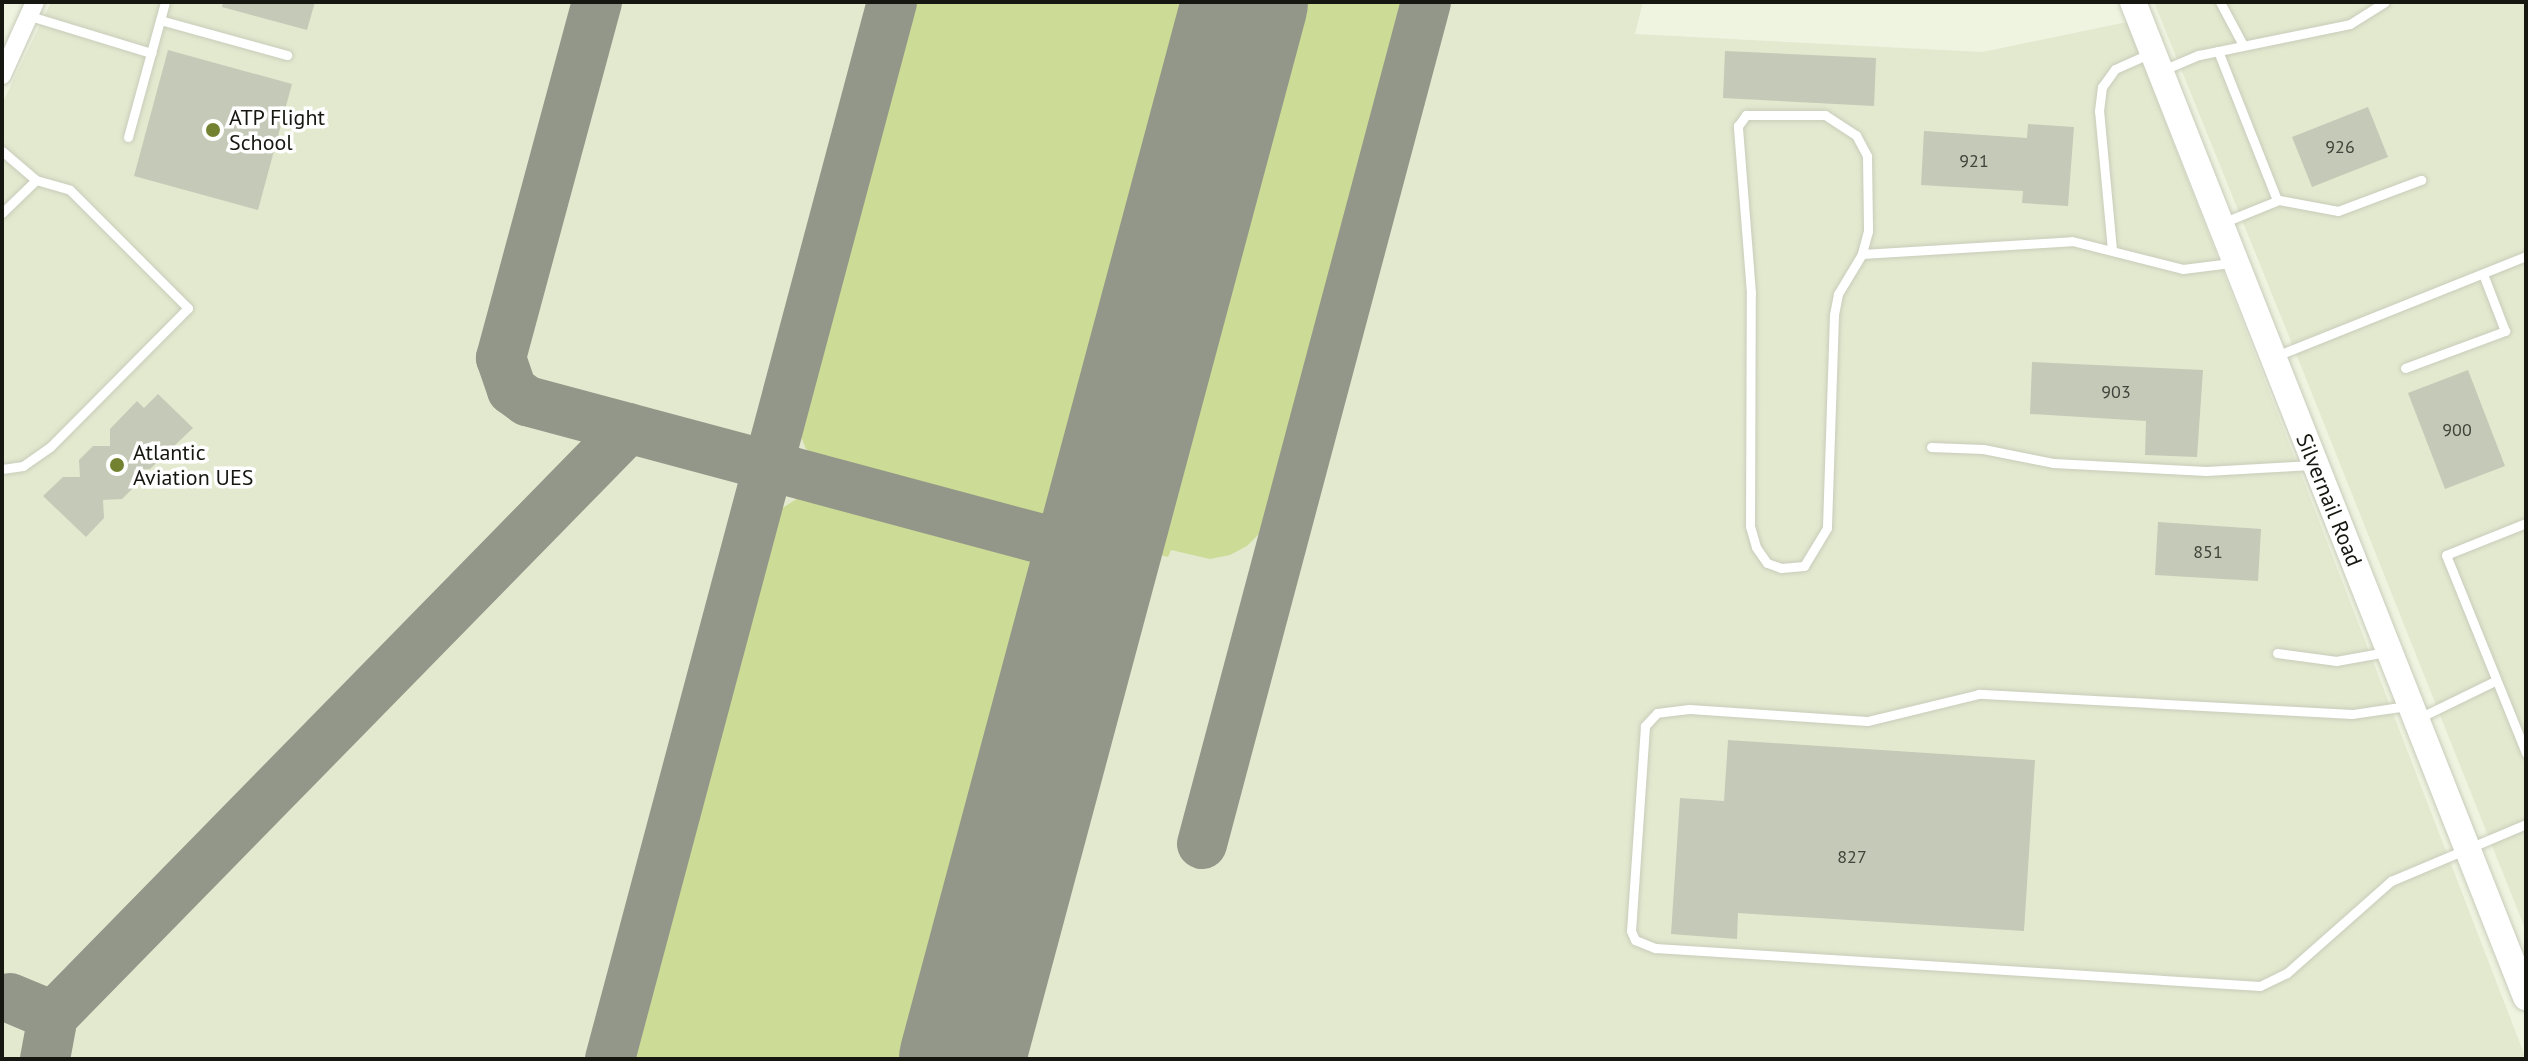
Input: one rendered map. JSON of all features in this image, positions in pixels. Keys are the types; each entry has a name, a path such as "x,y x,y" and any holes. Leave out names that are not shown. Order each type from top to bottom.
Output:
{"street":[{"name":"Silvernail Road","path":"2133,2 2526,997"},
{"path":"2,75 32,9"}],"lane":[{"path":"128,137 165,2"},
{"path":"2220,2 2243,45"},
{"path":"2112,250 2099,111 2102,87 2115,69 2350,24 2385,2"},
{"path":"32,9 151,53"},
{"path":"160,20 287,55"},
{"path":"2218,51 2277,200"},
{"path":"1746,115 1825,115 1856,135 1867,156 1868,231 1862,254 1838,294 1834,315 1827,528 1804,566 1781,568 1761,555 1750,526 1751,293 1738,126 1746,115"},
{"path":"2,151 36,180 70,190 188,308 50,447 23,466 2,469"},
{"path":"2,213 36,180"},
{"path":"2219,224 2277,200 2338,211 2421,180"},
{"path":"1862,254 2072,241 2183,269 2235,263"},
{"path":"2272,357 2526,256"},
{"path":"2405,368 2505,331 2483,274"},
{"path":"1931,447 1983,449 2053,463 2206,471 2315,465"},
{"path":"2526,523 2446,555 2526,753"},
{"path":"2277,653 2336,661 2389,651"},
{"path":"2495,681 2413,712 2352,714 1979,694 1867,721 1689,709 1657,713 1645,726 1631,931 1635,940 1655,948 2260,986 2287,973 2391,881 2526,824"}],"shaded area":[{"path":"51,2 1643,2 1635,34 1982,52 2127,22 2526,1059 2,1059 2,104"},
{"path":"2154,2 2526,2 2526,931 2305,376"}],"green space":[{"path":"910,2 1201,2 1071,488 1046,515 1020,516 829,465 806,449 799,432"},
{"path":"1289,2 1408,2 1269,524 1247,546 1230,555 1210,559 1171,550 1168,557 1143,550"},
{"path":"798,498 821,498 1011,549 1031,560 1041,580 1042,597 918,1059 628,1059 769,530 781,509"}],"building":[{"path":"223,2 315,2 307,30 222,7"},
{"name":"ATP Flight School","path":"168,50 292,84 258,210 134,176"},
{"path":"1725,51 1876,58 1874,106 1723,98"},
{"path":"2368,107 2388,157 2312,187 2292,137"},
{"path":"2028,124 2074,127 2068,206 2022,203 2023,191 1921,185 1924,131 2027,138"},
{"path":"2032,362 2203,370 2197,457 2145,455 2146,421 2030,414"},
{"path":"2468,370 2505,466 2445,489 2408,393"},
{"name":"Atlantic Aviation UES","path":"158,394 193,428 150,469 134,470 134,487 122,499 103,500 104,518 86,537 43,496 63,477 80,477 79,460 93,446 110,446 110,429 137,401 144,408"},
{"path":"2158,522 2261,529 2258,581 2155,575"},
{"path":"1728,740 2035,760 2024,931 1738,913 1737,939 1671,934 1680,798 1724,801"}],"taxiway":[{"path":"597,2 501,358 512,390 527,401 1098,554"},
{"path":"610,1059 892,2"},
{"path":"1202,844 1426,2"},
{"path":"45,1059 53,1016 629,428"},
{"path":"10,998 53,1016"}],"runway":[{"path":"962,1059 1245,2"}],"place":[{"name":"ATP Flight School","path":"213,130"},
{"name":"Atlantic Aviation UES","path":"117,465"}]}
